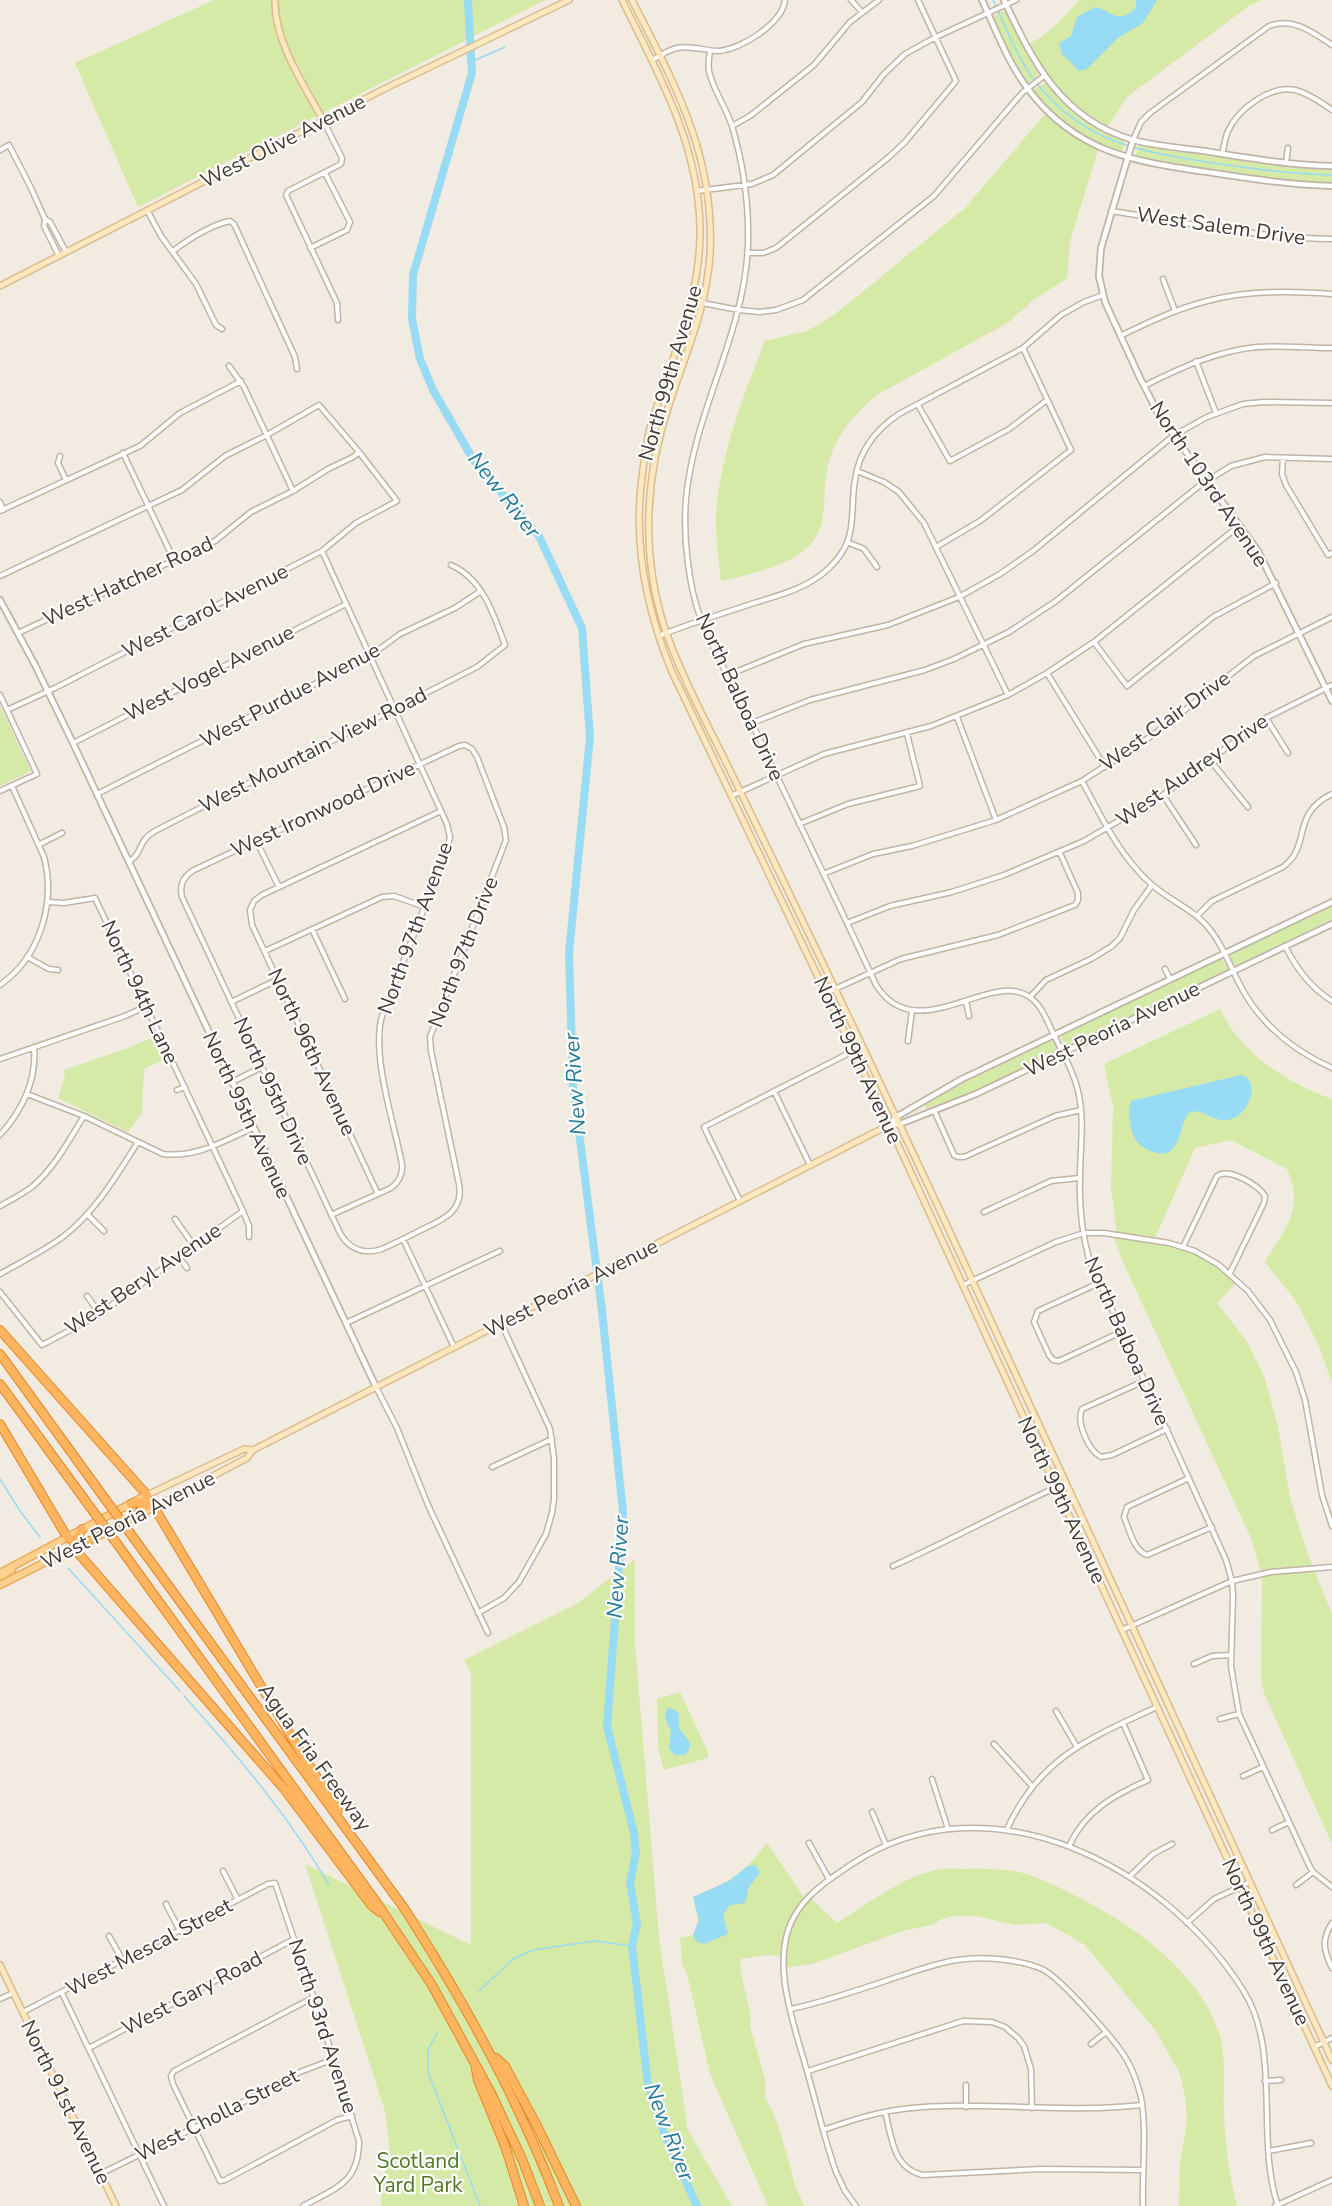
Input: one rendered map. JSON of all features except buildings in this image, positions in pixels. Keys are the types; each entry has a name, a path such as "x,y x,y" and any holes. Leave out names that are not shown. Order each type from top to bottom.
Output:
{"highway":[{"path":"0,1330 149,1502 335,1807 396,1890 404,1908"},
{"name":"Agua Fria Freeway","path":"0,1354 404,1908 439,1962 489,2050 526,2125 559,2206"},
{"name":"Agua Fria Freeway","path":"0,1384 388,1919 436,1992 474,2058 506,2124 540,2206"},
{"path":"0,1425 67,1537 285,1790 372,1906 388,1919"},
{"path":"131,1504 149,1502"},
{"path":"136,1516 149,1502"},
{"path":"75,1545 82,1529"},
{"path":"75,1545 89,1541"},
{"path":"489,2050 505,2066 576,2206"},
{"path":"474,2058 478,2080 505,2146 524,2206"}],"main road":[{"path":"275,0 278,26 286,49 322,120"},
{"name":"West Olive Avenue","path":"0,285 322,120 569,0"},
{"name":"North 99th Avenue","path":"622,0 685,137 694,167 697,191 699,254 692,301 651,427 644,457 639,498 642,575 658,636 672,672 889,1125 1332,2086"},
{"name":"North 99th Avenue","path":"632,0 680,95 696,137 707,189 710,227 710,256 703,303 661,430 651,474 648,529 654,587 666,633 900,1124 1332,2060"},
{"path":"651,427 661,430"},
{"path":"772,880 781,875"},
{"name":"West Peoria Avenue","path":"149,1502 247,1458 253,1450 889,1125"},
{"path":"933,1220 942,1216"},
{"name":"West Peoria Avenue","path":"149,1502 244,1449 253,1450"},
{"name":"West Peoria Avenue","path":"0,1573 131,1504"},
{"name":"West Peoria Avenue","path":"89,1541 136,1516"},
{"path":"1082,1544 1092,1539"},
{"name":"West Peoria Avenue","path":"0,1585 75,1545"},
{"path":"0,1577 19,1563"},
{"path":"1140,1668 1149,1664"},
{"name":"North 91st Avenue","path":"0,1965 116,2206"}],"street":[{"path":"651,60 680,48 710,51 732,49 749,41 774,21 783,10 785,0"},
{"path":"851,0 862,12"},
{"path":"732,126 750,116 814,64 838,35 862,12 879,0"},
{"path":"747,253 763,253 776,248 880,165 905,142 956,81 918,0"},
{"path":"982,0 1010,59 1043,107 1071,130 1099,147 1127,158 1258,180 1332,186"},
{"path":"697,191 744,185 773,175 862,102 896,62 936,37 988,13 1005,2 1016,0"},
{"path":"1005,2 1025,45 1044,76 1062,97 1083,114 1108,129 1133,140 1286,163 1332,166"},
{"path":"1133,140 1141,122 1150,113 1269,26 1286,22 1302,26 1332,45"},
{"name":"North Balboa Drive","path":"710,51 709,71 732,126 744,185 747,253 739,310 697,436 687,490 685,525 691,578 701,620 870,972 887,999 901,1008 912,1011"},
{"path":"692,301 739,310 776,310 792,306 816,291 942,188 1028,88 1044,76"},
{"path":"1222,154 1227,133 1235,120 1274,91 1282,89 1299,91 1332,110"},
{"path":"322,120 342,158 341,164 288,191 286,195 337,303 338,320"},
{"name":"North 103rd Avenue","path":"1133,140 1111,211 1100,257 1103,295 1144,386 1173,436 1258,551 1276,583 1332,701"},
{"path":"0,150 9,146 30,186 45,219 44,226 59,256"},
{"path":"1286,163 1288,148"},
{"path":"310,248 347,230 350,226 325,173"},
{"path":"147,210 161,236 196,284 216,325 222,329"},
{"name":"West Salem Drive","path":"1111,211 1255,234 1332,239"},
{"path":"45,219 50,222 66,252"},
{"path":"173,251 192,238 224,222 230,221 234,224 295,357 297,369"},
{"path":"1163,279 1175,311"},
{"path":"1230,288 1231,296"},
{"path":"1120,336 1175,311 1231,296 1270,292 1332,294"},
{"path":"658,636 809,583 830,568 847,542 854,514 856,471 864,449 884,424 1023,348 1061,315 1084,302 1103,295"},
{"path":"1144,386 1196,361 1228,351 1259,347 1332,348"},
{"path":"936,547 980,521 1071,450 1023,348"},
{"path":"1196,361 1216,413"},
{"path":"229,366 241,381 294,491"},
{"path":"0,502 2,510 123,453 149,439 189,407 241,381"},
{"path":"918,405 950,461 1009,429 1047,400"},
{"path":"728,675 804,645 888,625 959,597 1000,574 1033,551 1173,436 1216,413 1263,402 1332,403"},
{"path":"0,576 186,488 225,456 319,405 359,452"},
{"name":"West Hatcher Road","path":"18,633 219,539 251,512 294,491 359,452"},
{"name":"West Carol Avenue","path":"7,710 322,551 356,523 397,501 359,452"},
{"path":"123,453 174,560"},
{"path":"60,456 58,464 66,480"},
{"path":"752,723 810,700 925,670 983,646 1035,617 1222,470 1258,458 1332,459"},
{"path":"1283,458 1282,474 1286,485 1330,554"},
{"path":"856,471 884,482 899,492 924,522 1008,695"},
{"path":"732,796 824,754 907,734 957,717 1008,695 1094,642 1240,525"},
{"path":"847,542 864,549 876,567"},
{"name":"North 97th Avenue","path":"322,551 441,811 448,828 449,842 382,1016 379,1032 379,1054 402,1170 395,1185 331,1215"},
{"path":"451,565 463,570 481,591"},
{"path":"1094,642 1127,686 1213,617 1276,583"},
{"name":"West Mountain View Road","path":"129,861 137,855 145,836 485,662 506,645 492,610 481,591"},
{"name":"West Purdue Avenue","path":"97,794 370,656 400,634 455,608 481,591"},
{"name":"North 95th Avenue","path":"0,600 2,609 18,633 73,743 253,1128 397,1428 428,1505 488,1633"},
{"name":"West Vogel Avenue","path":"73,743 346,604"},
{"name":"West Clair Drive","path":"823,874 873,854 934,840 996,820 1082,781 1157,732 1242,664 1332,617"},
{"path":"1047,673 1105,767"},
{"name":"West Audrey Drive","path":"847,923 890,906 952,892 1005,875 1060,853 1163,795 1266,718 1332,685"},
{"path":"0,695 37,774 0,791"},
{"path":"957,717 996,820"},
{"path":"1266,718 1288,753"},
{"path":"799,824 848,804 920,786 907,734"},
{"name":"West Ironwood Drive","path":"182,882 194,870 256,840 459,746 469,746"},
{"name":"North 97th Drive","path":"403,1239 449,1216 458,1204 460,1195 430,1037 506,840 504,827 477,757 469,746"},
{"path":"1210,760 1248,807"},
{"path":"1082,781 1129,861 1152,885 1197,916 1211,930 1251,1004 1282,1038 1309,1057 1332,1068"},
{"path":"0,985 27,957 42,929 48,902 47,868 39,844 12,786"},
{"path":"1197,916 1212,901 1290,861 1297,849 1309,811 1317,802 1332,794"},
{"path":"1163,795 1196,845"},
{"path":"256,840 279,887 441,811"},
{"path":"39,844 62,834"},
{"path":"826,993 901,959 998,935 1075,905 1078,900 1077,893 1060,853"},
{"name":"North 95th Drive","path":"182,882 182,897 343,1238 355,1249 372,1252 403,1239"},
{"path":"908,1041 912,1011 1003,992 1018,992 1030,997 1046,980 1103,953 1120,938 1134,910 1152,885"},
{"name":"North 96th Avenue","path":"279,887 259,896 250,910 251,921 378,1194"},
{"path":"265,951 388,895 424,906"},
{"name":"North 94th Lane","path":"48,902 64,903 95,897 243,1211 249,1226 249,1236"},
{"name":"West Peoria Avenue","path":"889,1125 896,1117 956,1082 1332,902"},
{"name":"West Peoria Avenue","path":"889,1125 900,1124 976,1094 1332,924"},
{"path":"312,929 345,999"},
{"path":"1285,946 1303,976 1323,996 1332,1001"},
{"path":"27,957 49,969 58,970"},
{"name":"West Peoria Avenue","path":"1166,969 1170,979"},
{"path":"231,1002 277,980"},
{"name":"North Balboa Drive","path":"1030,997 1042,1010 1076,1083 1081,1110 1080,1178 1084,1233 1089,1259 1226,1560 1232,1581 1232,1676 1239,1714 1313,1872 1332,1887"},
{"path":"966,1001 969,1016"},
{"path":"0,1059 125,1016 147,1006"},
{"path":"740,1201 704,1127 863,1046"},
{"path":"0,1135 27,1094 33,1073 34,1047"},
{"path":"232,1082 262,1067"},
{"name":"North 94th Lane","path":"177,1090 185,1087"},
{"path":"774,1091 810,1165"},
{"path":"27,1094 84,1116 163,1154 193,1154 253,1128"},
{"path":"934,1110 954,1155 964,1157 1055,1116 1081,1110"},
{"path":"0,1206 25,1192 43,1177 84,1116"},
{"path":"0,1274 56,1241 87,1214 108,1189 138,1143"},
{"path":"1183,1247 1217,1176 1228,1173 1261,1189 1265,1196 1264,1203 1230,1273"},
{"path":"984,1212 1051,1181 1080,1178"},
{"name":"West Beryl Avenue","path":"0,1292 42,1345 100,1314 243,1211"},
{"path":"87,1214 104,1231"},
{"path":"175,1219 194,1246"},
{"path":"963,1285 1056,1242 1084,1233 1135,1237 1183,1247 1206,1257 1230,1273 1248,1291 1270,1320 1296,1372 1305,1400 1322,1495 1332,1526"},
{"path":"403,1239 454,1347"},
{"path":"346,1323 500,1251"},
{"path":"179,1257 187,1268"},
{"path":"1099,1283 1038,1311 1034,1322 1050,1359 1056,1361 1122,1332"},
{"path":"87,1296 100,1314"},
{"path":"478,1613 504,1598 519,1582 546,1534 554,1498 552,1439 536,1396 501,1323"},
{"path":"1143,1381 1082,1409 1079,1419 1087,1439 1097,1456 1106,1457 1167,1429"},
{"path":"492,1467 552,1439"},
{"path":"1189,1478 1127,1507 1124,1517 1131,1533 1140,1551 1147,1555 1212,1527"},
{"path":"893,1566 954,1539 1005,1510 1065,1483"},
{"path":"1122,1630 1232,1581 1271,1572 1332,1567"},
{"path":"1194,1664 1212,1656 1231,1655"},
{"path":"1007,1829 1032,1785 1058,1761 1077,1747 1157,1707"},
{"path":"1056,1711 1077,1747"},
{"path":"1220,1719 1239,1714"},
{"path":"1069,1846 1075,1833 1099,1807 1120,1792 1148,1780 1123,1723"},
{"path":"994,1744 1032,1785"},
{"path":"1243,1776 1263,1767"},
{"path":"932,1779 948,1829"},
{"path":"872,1812 886,1845"},
{"path":"1272,1830 1289,1822"},
{"path":"856,2206 845,2192 836,2172 791,2009 782,1956 787,1931 800,1905 829,1879 855,1861 886,1845 924,1832 969,1827 1007,1829 1069,1846 1130,1876 1156,1895 1187,1923 1226,1965 1250,2002 1260,2030 1271,2179 1277,2206 1332,2180"},
{"path":"809,1843 829,1879"},
{"path":"1130,1876 1153,1854 1172,1844"},
{"path":"223,1871 238,1900"},
{"path":"1296,1885 1313,1872"},
{"path":"1187,1923 1214,1899 1250,1882"},
{"name":"West Mescal Street","path":"23,2013 268,1884 275,1883"},
{"name":"North 93rd Avenue","path":"275,1883 334,2058 359,2141 358,2159 354,2171 345,2182 303,2206"},
{"path":"166,1904 180,1931"},
{"path":"1332,1923 1323,1939 1323,1948 1332,1968"},
{"path":"109,1936 123,1961"},
{"name":"West Gary Road","path":"89,2048 294,1939"},
{"path":"791,2009 938,1964 973,1958 1017,1963 1043,1970 1069,1993 1106,2032 1128,2062 1135,2078 1142,2105 1144,2134 1143,2206"},
{"path":"0,1999 14,1993"},
{"path":"62,1993 164,2206"},
{"path":"314,1997 174,2071 171,2076 220,2181 337,2120 352,2116"},
{"path":"807,2071 963,2021 992,2022 1005,2027 1024,2046 1031,2069 1032,2108"},
{"path":"1091,2044 1106,2032"},
{"path":"1314,2047 1332,2038"},
{"name":"West Cholla Street","path":"100,2174 300,2072 334,2058"},
{"path":"1265,2081 1281,2080"},
{"path":"966,2085 966,2107"},
{"path":"824,2130 885,2112 914,2108 1101,2109 1142,2105"},
{"path":"885,2112 898,2159 905,2168 922,2175 1041,2169 1142,2170"},
{"path":"1269,2151 1311,2143"}],"green space":[{"path":"214,0 545,0 138,207 75,63"},
{"path":"1079,0 1262,0 1250,5 1127,97 1108,126 1082,109 1062,91 1028,44 1049,31"},
{"path":"1003,11 1009,15 1038,72 1037,78 1029,82 1014,63 994,20 995,15"},
{"path":"1045,83 1080,116 1124,140 1123,151 1118,153 1094,141 1072,128 1052,112 1034,93 1035,89"},
{"path":"1046,113 1066,130 1098,150 1070,241 1067,278 1032,301 1009,322 877,395 852,419 834,448 827,470 820,528 810,545 781,564 721,581 716,513 723,469 734,426 765,341 807,331 849,303 965,208"},
{"path":"1141,144 1266,164 1332,168 1332,184 1258,178 1138,159 1136,155 1138,146"},
{"path":"0,706 31,771 0,786"},
{"path":"1332,904 1332,921 1237,966 1233,964 1231,953"},
{"path":"1222,959 1228,969 1226,972 1070,1046 1064,1045 1061,1037 1065,1032"},
{"path":"1220,1009 1240,1040 1267,1065 1298,1085 1332,1099 1332,1384 1320,1348 1296,1301 1265,1262 1285,1228 1293,1207 1292,1183 1287,1169 1231,1140 1195,1148 1154,1240 1206,1257 1238,1281 1217,1303 1246,1340 1264,1376 1278,1427 1290,1498 1307,1552 1332,1614 1332,1844 1264,1693 1261,1679 1262,1574 1250,1536 1121,1258 1113,1234 1117,1234 1111,1188 1113,1107 1104,1064"},
{"path":"156,1036 167,1058 144,1069 142,1113 128,1132 58,1098 65,1076 64,1070"},
{"path":"1050,1040 1058,1050 1053,1055 976,1092 925,1109 925,1105 966,1079"},
{"name":"Scotland Yard Park","path":"635,1559 635,1643 659,1937 688,2130 732,2206 381,2206 381,2181 390,2152 385,2111 305,1864 471,1945 471,1673 464,1660 578,1603"},
{"path":"680,1692 708,1752 708,1758 664,1770 658,1747 657,1699"},
{"path":"767,1843 805,1899 808,1896 837,1923 894,1887 919,1875 944,1869 988,1869 1013,1871 1044,1881 1094,1906 1138,1933 1158,1949 1194,1986 1208,2007 1218,2030 1224,2060 1226,2147 1237,2206 1179,2206 1180,2164 1187,2120 1180,2074 1156,2031 1085,1945 1047,1923 1015,1925 977,1916 952,1916 939,1920 935,1924 903,1931 812,1964 783,1968 782,1956 767,1955 741,1959 740,1968 751,2017 750,2026 765,2080 765,2097 774,2114 796,2189 805,2206 768,2206 710,2074 688,1977 682,1963 680,1938 693,1935 696,1930 698,1916 693,1897 735,1876"}],"water":[{"path":"1136,0 1157,0 1143,23 1118,38 1087,69 1078,71 1062,55 1059,43 1071,36 1077,17 1095,7 1124,16 1136,8"},
{"path":"1241,1075 1247,1078 1252,1090 1248,1103 1239,1115 1221,1120 1200,1112 1191,1112 1187,1116 1178,1141 1166,1153 1157,1153 1143,1147 1135,1139 1129,1118 1131,1101"},
{"path":"667,1708 679,1714 679,1727 690,1744 685,1755 675,1755 669,1749 671,1732 665,1718"},
{"path":"755,1865 760,1872 748,1889 746,1901 742,1904 730,1905 723,1915 728,1934 704,1944 696,1941 693,1935 699,1920 693,1897 729,1881 748,1866"}],"waterway":[{"name":"New River","path":"468,0 472,73 413,275 412,319 420,359 433,390 474,461 539,536 582,628 590,737 569,953 573,1085 602,1311 623,1512 607,1726 634,1833 636,1852 630,1883 637,1924 632,1946 648,2085 664,2133 697,2206"},
{"path":"993,0 1015,48 1036,82 1062,110 1101,135 1143,150 1189,159 1272,171 1332,175"},
{"path":"471,62 505,47"},
{"path":"0,1479 40,1537"},
{"path":"68,1568 180,1691"},
{"path":"184,1696 280,1810 329,1885"},
{"path":"479,1991 513,1959 533,1950 594,1941 632,1946"},
{"path":"437,2033 428,2050 428,2072 480,2206"}]}
